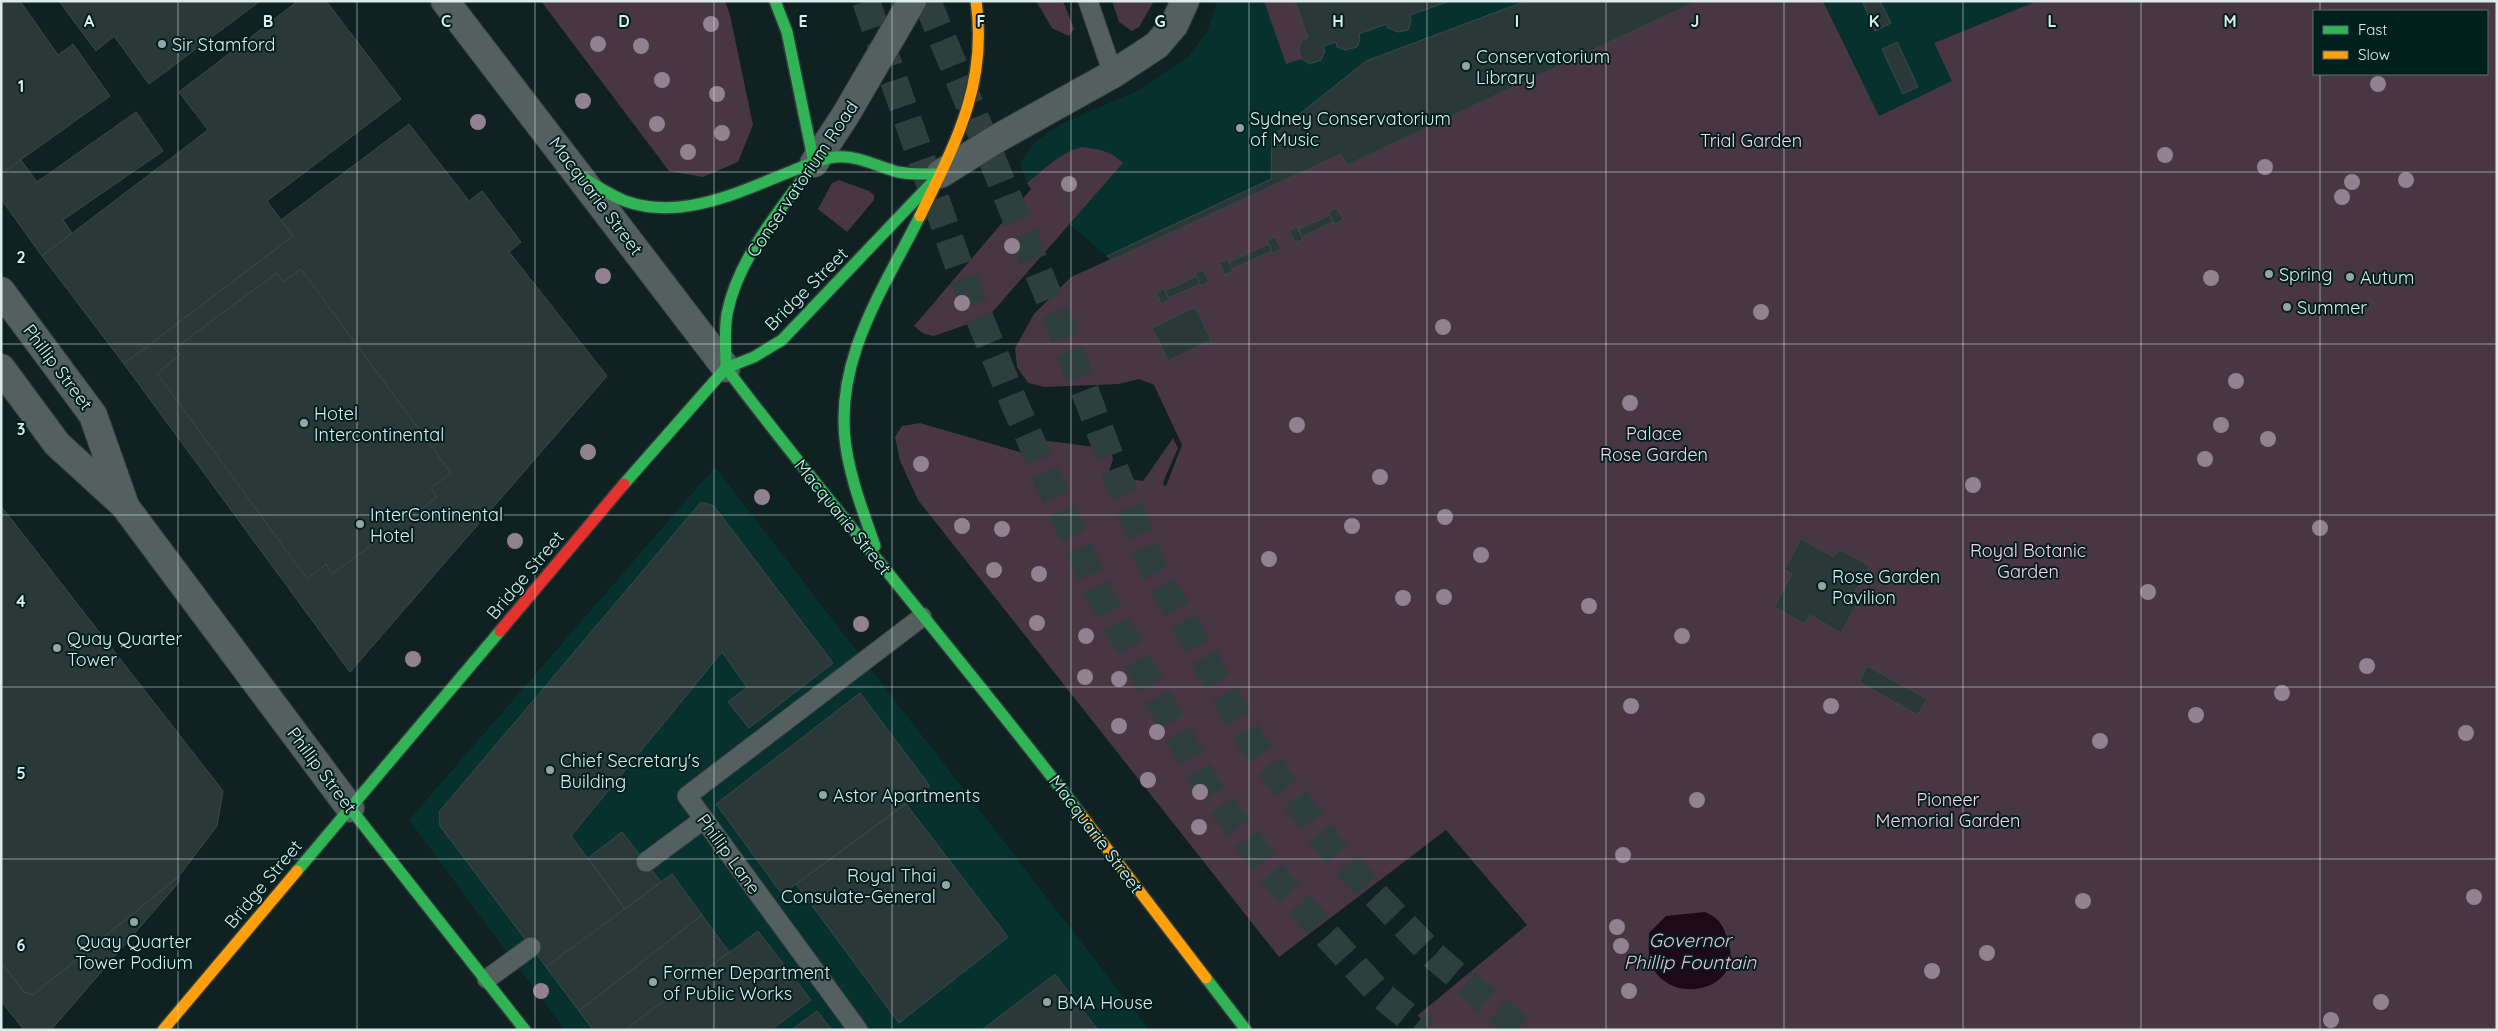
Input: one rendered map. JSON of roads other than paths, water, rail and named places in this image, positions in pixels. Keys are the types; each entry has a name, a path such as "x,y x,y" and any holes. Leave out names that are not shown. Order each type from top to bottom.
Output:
{"main road":[{"path":"775,1 787,32 814,163"},
{"path":"880,562 850,471 842,425 843,398 855,347 940,174 970,108 979,51 976,1"},
{"path":"582,177 609,193 633,204 656,207 689,206 732,194 835,157 847,157 900,172 940,174"},
{"name":"Conservatorium Road","path":"726,368 727,316 736,282 759,241 814,163"},
{"name":"Bridge Street","path":"163,1030 657,445 726,368 754,357 782,340 940,174"},
{"name":"Macquarie Street","path":"726,368 772,429 922,617 1031,749 1246,1030"},
{"name":"Phillip Street","path":"350,808 488,979 525,1030"}],"street":[{"name":"Macquarie Street","path":"445,1 582,177 726,368"},
{"name":"Conservatorium Road","path":"814,163 846,116 912,1"},
{"path":"940,174 998,138 1113,74 1163,40 1174,25 1185,1"},
{"name":"Phillip Street","path":"1,291 93,415 124,505"},
{"name":"Phillip Street","path":"1,368 56,444 124,505 350,808"}],"lane":[{"path":"1088,1 1113,74"},
{"name":"Phillip Lane","path":"858,1030 687,796 922,617"},
{"path":"646,862 704,819"},
{"path":"488,979 531,947"}],"water":[{"name":"Governor Phillip Fountain","path":"1705,912 1720,923 1728,940 1730,959 1725,973 1714,983 1700,988 1685,989 1670,984 1658,975 1650,960 1649,933 1666,916"}],"tunnel":[{"path":"866,1 961,272 1014,403 1099,593 1206,784 1278,881 1381,995 1424,1030"},
{"path":"927,1 1052,305 1151,564 1251,741 1336,854 1434,956 1521,1030"}],"place":[{"name":"Sir Stamford","path":"162,44"},
{"name":"Conservatorium Library","path":"1466,66"},
{"name":"Sydney Conservatorium of Music","path":"1240,128"},
{"name":"Spring","path":"2269,274"},
{"name":"Autum","path":"2350,277"},
{"name":"Summer","path":"2287,307"},
{"name":"Hotel Intercontinental","path":"304,423"},
{"name":"InterContinental Hotel","path":"360,524"},
{"name":"Rose Garden Pavilion","path":"1822,586"},
{"name":"Quay Quarter Tower","path":"57,648"},
{"name":"Chief Secretary's Building","path":"550,770"},
{"name":"Astor Apartments","path":"823,795"},
{"name":"Royal Thai Consulate-General","path":"946,885"},
{"name":"Quay Quarter Tower Podium","path":"134,922"},
{"name":"Former Department of Public Works","path":"653,982"},
{"name":"BMA House","path":"1047,1002"}],"park label":[{"name":"Trial Garden","path":"1751,140"},
{"name":"Palace Rose Garden","path":"1654,443"},
{"name":"Royal Botanic Garden","path":"2028,560"},
{"name":"Pioneer Memorial Garden","path":"1948,810"}]}
